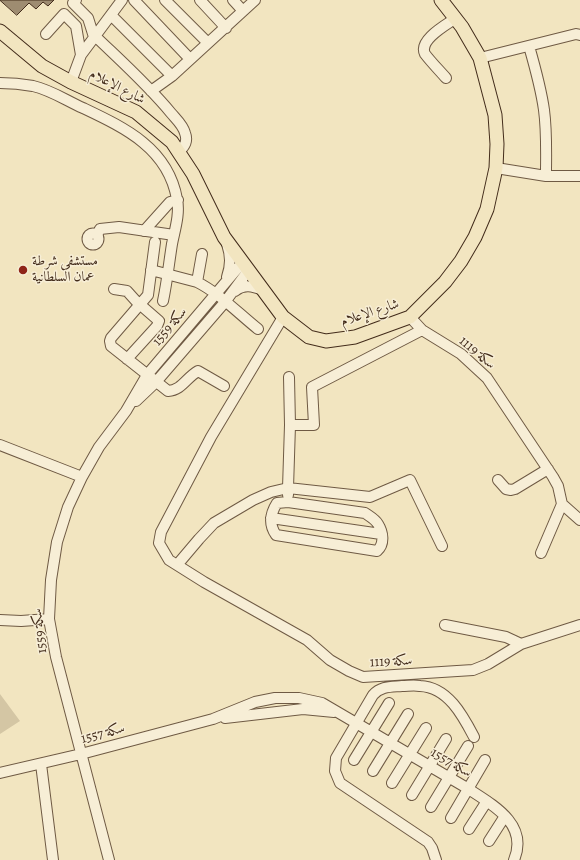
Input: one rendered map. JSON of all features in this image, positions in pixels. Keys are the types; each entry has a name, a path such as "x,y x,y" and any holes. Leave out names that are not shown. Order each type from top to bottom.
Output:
{"main road":[{"name":"شارع الإعلام","path":"0,30 42,66 71,82 136,112 172,142 193,174 224,237 283,317 309,337 326,341 355,338 410,317 445,282 461,261 475,237 487,209 496,168 497,144 495,115 480,58 456,18 441,0"}],"street":[{"path":"76,0 73,3 88,18 94,36 151,91 179,122 185,131 187,138 185,145 179,152"},
{"path":"71,82 81,56 94,36 112,16 122,0"},
{"path":"134,0 190,59"},
{"path":"165,0 208,43"},
{"path":"200,0 226,28"},
{"path":"233,0 243,11"},
{"path":"151,91 172,76 256,0"},
{"path":"46,34 64,14 78,30 81,56"},
{"path":"112,16 172,76"},
{"path":"446,78 425,53 424,47 426,40 456,18"},
{"path":"78,30 91,25"},
{"path":"480,58 576,34 580,35"},
{"path":"529,46 538,77 544,110 546,176"},
{"path":"0,83 34,86 117,124 135,135 152,149 163,163 170,175 178,200 178,211 163,301"},
{"path":"496,168 546,176 580,176"},
{"path":"144,231 170,202 178,200"},
{"path":"97,235 100,229 119,227 174,235"},
{"name":"سكة 1559","path":"224,237 231,257 230,267 225,282"},
{"path":"155,242 148,295 110,341 111,346 168,391 175,390 192,374 198,371 224,386"},
{"path":"197,282 202,254"},
{"name":"سكة 1559","path":"109,860 56,657 49,619 50,580 58,542 68,507 82,477 99,447 126,411 147,375 225,282 245,267"},
{"name":"سكة 1559","path":"126,411 156,382 233,293 245,267"},
{"path":"151,270 197,282 216,294 258,329"},
{"path":"233,293 239,288 246,286 263,290"},
{"path":"114,290 127,291 140,305 159,321 127,359"},
{"name":"سكة 1119","path":"283,317 211,437 161,532 159,543 169,560 307,640 330,660 363,677 473,670 488,664 521,644 580,625"},
{"name":"سكة 1119","path":"410,317 422,330 461,354 487,378 548,469 558,486 562,504"},
{"path":"290,425 314,425 312,387 422,330"},
{"path":"288,502 290,425 289,377"},
{"path":"0,445 82,477"},
{"path":"498,480 506,489 513,490 548,469"},
{"path":"177,566 199,539 214,524 253,500 271,492 288,488 370,497 410,480 442,546"},
{"path":"288,502 365,513 372,517 377,523 383,541 382,548 377,551 276,535 271,528 271,518 273,509 277,503 288,502"},
{"path":"541,553 562,504 569,512 580,520"},
{"path":"271,518 381,534"},
{"path":"0,620 22,621 49,619"},
{"path":"445,625 506,637 521,644"},
{"path":"431,807 471,742 464,718 448,698 431,688 421,686 388,687 378,690 373,695 335,762 334,771 344,786 428,842 432,848 436,860"},
{"path":"281,698 284,712"},
{"name":"سكة 1557","path":"0,773 81,754 213,719 260,701 281,698 299,698 322,703 487,801 512,824 517,835 518,847 514,860"},
{"path":"260,701 264,714"},
{"path":"354,760 389,703"},
{"name":"سكة 1557","path":"213,719 303,709 338,712"},
{"path":"373,771 408,714"},
{"path":"392,783 426,728"},
{"path":"412,795 446,738"},
{"path":"451,818 467,788 485,760"},
{"path":"41,764 53,860"},
{"path":"469,829 487,801"},
{"path":"489,841 505,816"}],"shaded area":[{"path":"0,694 20,721 0,734"}],"building":[{"path":"0,0 54,0 48,6 43,2 36,9 29,3 17,15"}],"place":[{"name":"مستشفى شرطة عمان السلطانية","path":"23,270"}]}
